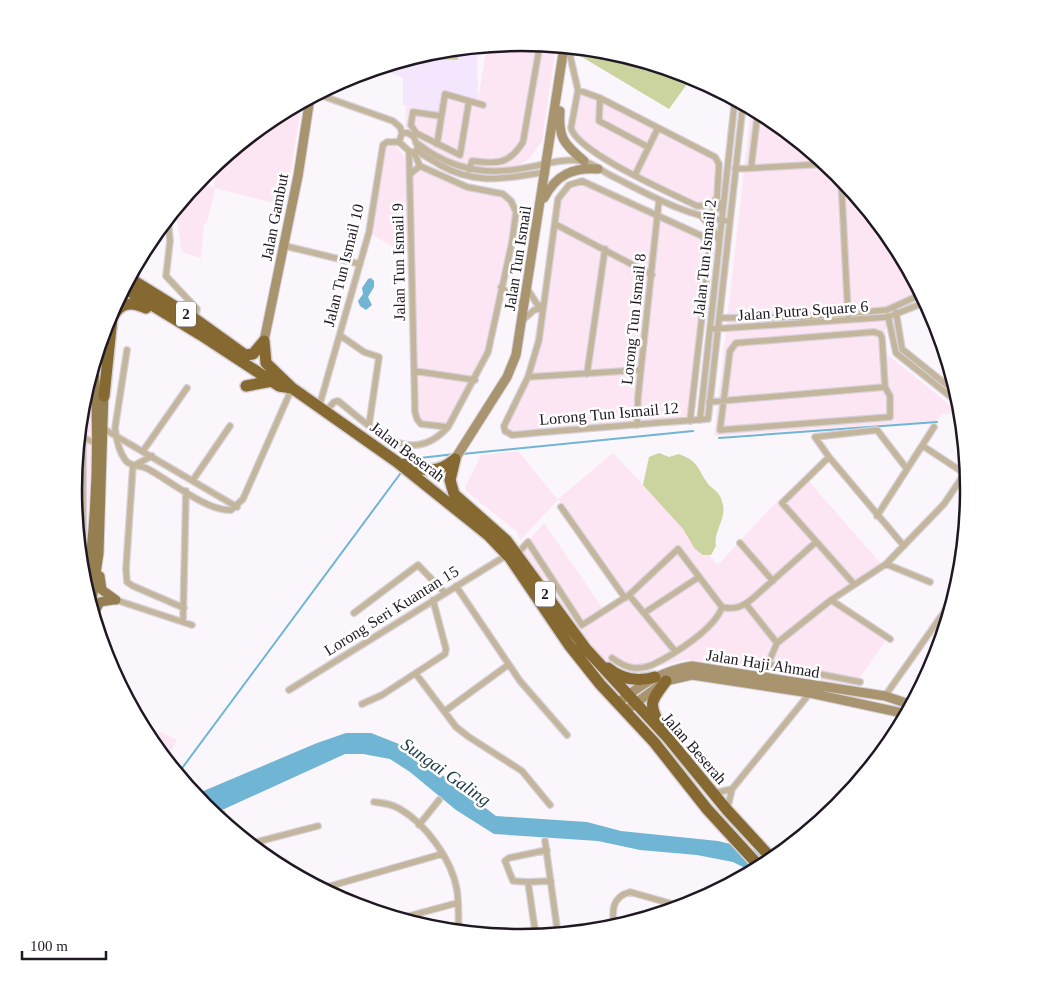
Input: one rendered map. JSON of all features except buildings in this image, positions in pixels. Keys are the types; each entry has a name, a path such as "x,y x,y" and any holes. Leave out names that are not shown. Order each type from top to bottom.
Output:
{"highway":[{"name":"2","path":"136,281 195,319 245,355 253,354 264,341"},
{"name":"Jalan Beserah","path":"130,291 272,381 284,388 292,388 323,409 397,462 512,554 586,648 654,742 756,862"},
{"path":"122,306 134,303 182,329 201,335"},
{"path":"104,396 110,335"},
{"name":"2","path":"264,341 266,363 292,388"},
{"path":"246,386 272,381"},
{"name":"2","path":"397,462 427,471 436,471 446,466 456,457"},
{"name":"Jalan Beserah","path":"456,457 450,487 458,498 496,529 569,645 626,703 668,738 727,810 768,854"},
{"path":"586,648 613,672 622,677 641,681 655,677"},
{"path":"666,677 655,696 652,710 668,738"}],"main road":[{"path":"104,352 104,429 99,553 100,586 104,594 116,600"},
{"path":"87,555 95,502 95,387"},
{"path":"94,590 99,553"},
{"path":"98,606 100,602 116,600"}],"street":[{"path":"469,170 472,161 501,162 518,149 523,142 539,52"},
{"name":"Jalan Tun Ismail","path":"456,457 507,377 516,355 565,54"},
{"path":"568,54 578,90 571,128 579,141 635,175 697,206 706,206 717,198 718,160 600,98 578,90"},
{"path":"558,89 561,98 560,135 566,144 584,161 659,200 702,217 722,221 731,220"},
{"path":"436,144 446,94 483,105"},
{"path":"326,98 393,121 400,127 402,133 399,142 448,169 469,177 492,180 584,161"},
{"path":"600,98 599,121 648,148"},
{"path":"402,133 414,134 460,155 469,101"},
{"name":"Jalan Gambut","path":"264,341 285,246 309,106"},
{"name":"Jalan Tun Ismail 2","path":"700,420 734,107"},
{"name":"Jalan Tun Ismail 2","path":"708,419 742,111"},
{"path":"323,409 336,400 393,441 404,446 416,446 437,438 448,427 475,380 488,352 512,242 516,212 506,196 495,190 467,187 420,166 414,150 414,134 411,125 413,112 441,116"},
{"path":"751,168 757,120"},
{"path":"635,175 658,128"},
{"name":"Jalan Tun Ismail 10","path":"323,409 369,232 383,145 387,142 399,142"},
{"path":"414,150 469,170 498,172 546,168"},
{"name":"Jalan Tun Ismail 9","path":"414,150 410,174 414,371 417,419 427,426 448,427"},
{"path":"735,169 816,165"},
{"path":"410,174 420,166"},
{"path":"540,205 552,184 563,174 582,168 598,169"},
{"path":"719,168 728,169"},
{"path":"444,178 448,169"},
{"path":"641,370 528,377 539,340 560,195 569,185 582,181 702,236 710,246 690,420"},
{"path":"842,191 848,321"},
{"name":"Lorong Tun Ismail 8","path":"637,425 659,200"},
{"path":"702,217 718,209 724,200"},
{"path":"702,217 715,232 720,242"},
{"path":"555,224 652,275"},
{"path":"512,242 537,228"},
{"path":"169,229 170,246 166,276 197,309 195,319"},
{"path":"285,246 360,264"},
{"path":"588,374 605,249"},
{"path":"501,287 525,308"},
{"path":"528,290 537,304 543,308"},
{"name":"Jalan Putra Square 6","path":"719,318 804,318 887,310 916,297"},
{"name":"Jalan Putra Square 6","path":"710,329 804,325 888,318 919,305"},
{"path":"523,320 534,310 543,308"},
{"path":"895,308 902,349 947,385"},
{"path":"887,310 893,347 904,361 950,396"},
{"path":"804,325 805,337"},
{"name":"Jalan Putra Square 6","path":"883,348 881,336 874,332 736,343 730,351 721,431 887,419 891,414 890,396 885,387"},
{"path":"341,336 364,352 379,357 369,425"},
{"path":"710,402 885,387 883,348 893,347"},
{"path":"127,350 116,435 125,460 132,465 145,468 217,509 231,510 237,506 249,486 292,388"},
{"path":"414,371 475,380"},
{"name":"Lorong Tun Ismail 12","path":"528,377 504,426 505,431 512,435 708,419"},
{"path":"143,451 187,388"},
{"path":"359,435 362,420"},
{"path":"192,480 230,426"},
{"path":"878,516 934,427"},
{"path":"104,429 237,506"},
{"path":"904,546 829,457 816,440 816,436 877,430 908,469"},
{"path":"85,439 96,443"},
{"path":"923,446 959,468"},
{"path":"132,465 142,463 152,456"},
{"path":"829,457 782,502 854,584"},
{"path":"132,465 126,568 127,582 184,608"},
{"path":"85,536 83,470 96,471"},
{"path":"766,677 768,664 777,643 831,600 886,564 944,504 960,481"},
{"path":"184,622 186,491"},
{"path":"83,501 95,502"},
{"path":"561,507 627,596 675,651"},
{"name":"Lorong Seri Kuantan 15","path":"289,690 433,600 512,554 528,542 582,625 627,596"},
{"path":"627,596 678,549 722,607 733,609 746,604 816,542"},
{"path":"740,544 773,581"},
{"path":"886,564 930,582"},
{"path":"354,613 418,565 445,593"},
{"path":"644,614 699,577"},
{"path":"456,586 508,665 567,735"},
{"path":"116,600 192,625"},
{"path":"362,704 416,674 443,656 446,649 433,600"},
{"path":"831,600 890,639"},
{"path":"746,604 777,643"},
{"path":"612,658 632,669 642,669 660,661 713,623 722,607"},
{"path":"885,696 939,625"},
{"path":"660,661 666,677"},
{"path":"768,664 860,682"},
{"path":"445,711 508,665"},
{"name":"Jalan Haji Ahmad","path":"626,703 678,668 700,666 885,696 905,703"},
{"path":"416,674 456,727 522,771 550,805"},
{"name":"Jalan Haji Ahmad","path":"626,703 655,677 692,675 810,693 900,712"},
{"path":"727,810 732,789 810,693"},
{"path":"714,793 732,789"},
{"path":"419,825 439,800"},
{"path":"374,802 400,809 419,825 442,854 453,877 459,925"},
{"path":"258,842 318,826"},
{"path":"546,841 557,928"},
{"path":"547,850 508,858 505,861 513,881 551,881"},
{"path":"333,886 442,854"},
{"path":"528,882 535,930"},
{"path":"614,920 613,906 617,898 624,893 630,892 670,903"},
{"path":"412,916 457,904"}],"shaded area":[{"path":"521,51 555,53 542,141 529,159 518,166 495,171 463,165 429,149 405,127 406,106 439,113 442,89 478,99 486,53"},
{"path":"477,54 478,100 442,89 439,113 403,105 403,78 388,72 435,60"},
{"path":"588,95 717,162 715,197 706,203 696,204 588,147 575,132 574,126 578,97"},
{"path":"301,110 285,206 215,188 207,223 204,224 201,258 182,252 177,219 205,186 214,187 216,174 231,160 277,125"},
{"path":"750,116 811,160 832,180 886,246 914,294 886,307 886,353 952,407 953,415 942,414 936,421 714,436"},
{"path":"387,144 395,145 405,157 406,172 414,173 421,170 443,181 494,191 510,201 515,218 487,352 450,421 445,425 435,428 426,427 417,422 411,258 371,234"},
{"path":"581,180 701,235 709,245 688,420 511,435 502,425 518,390 528,378 557,198"},
{"path":"90,405 92,451 86,550 82,490 83,462"},
{"path":"518,451 558,500 520,540 517,532 466,491 465,487 481,455"},
{"path":"613,453 718,565 776,502 805,477 883,566 827,601 886,640 854,686 688,659 656,667 638,676 613,669 572,631 518,552 544,523 606,613 626,598 558,499"},
{"path":"152,729 177,740 170,753"}],"green space":[{"path":"579,55 635,66 687,84 669,109"},
{"path":"458,56 458,60 437,60"},
{"path":"659,453 669,457 679,454 690,459 696,464 708,484 720,496 723,505 723,516 716,536 716,546 711,555 703,555 695,549 683,529 643,485 649,457"}],"water":[{"path":"371,278 374,281 374,287 368,297 372,305 366,310 360,306 358,301 363,294 362,288 368,279"},
{"path":"346,733 371,733 404,746 496,816 587,822 621,831 718,841 768,853 747,867 733,862 697,855 640,850 598,841 494,834 456,810 410,772 390,759 363,754 345,754 222,810 220,810 202,792 317,743"}],"waterway":[{"path":"719,438 937,422"},
{"path":"462,454 693,431"},
{"path":"411,459 455,454"},
{"path":"182,769 400,474"}],"water label":[{"name":"Sungai Galing","path":"446,772"}]}
